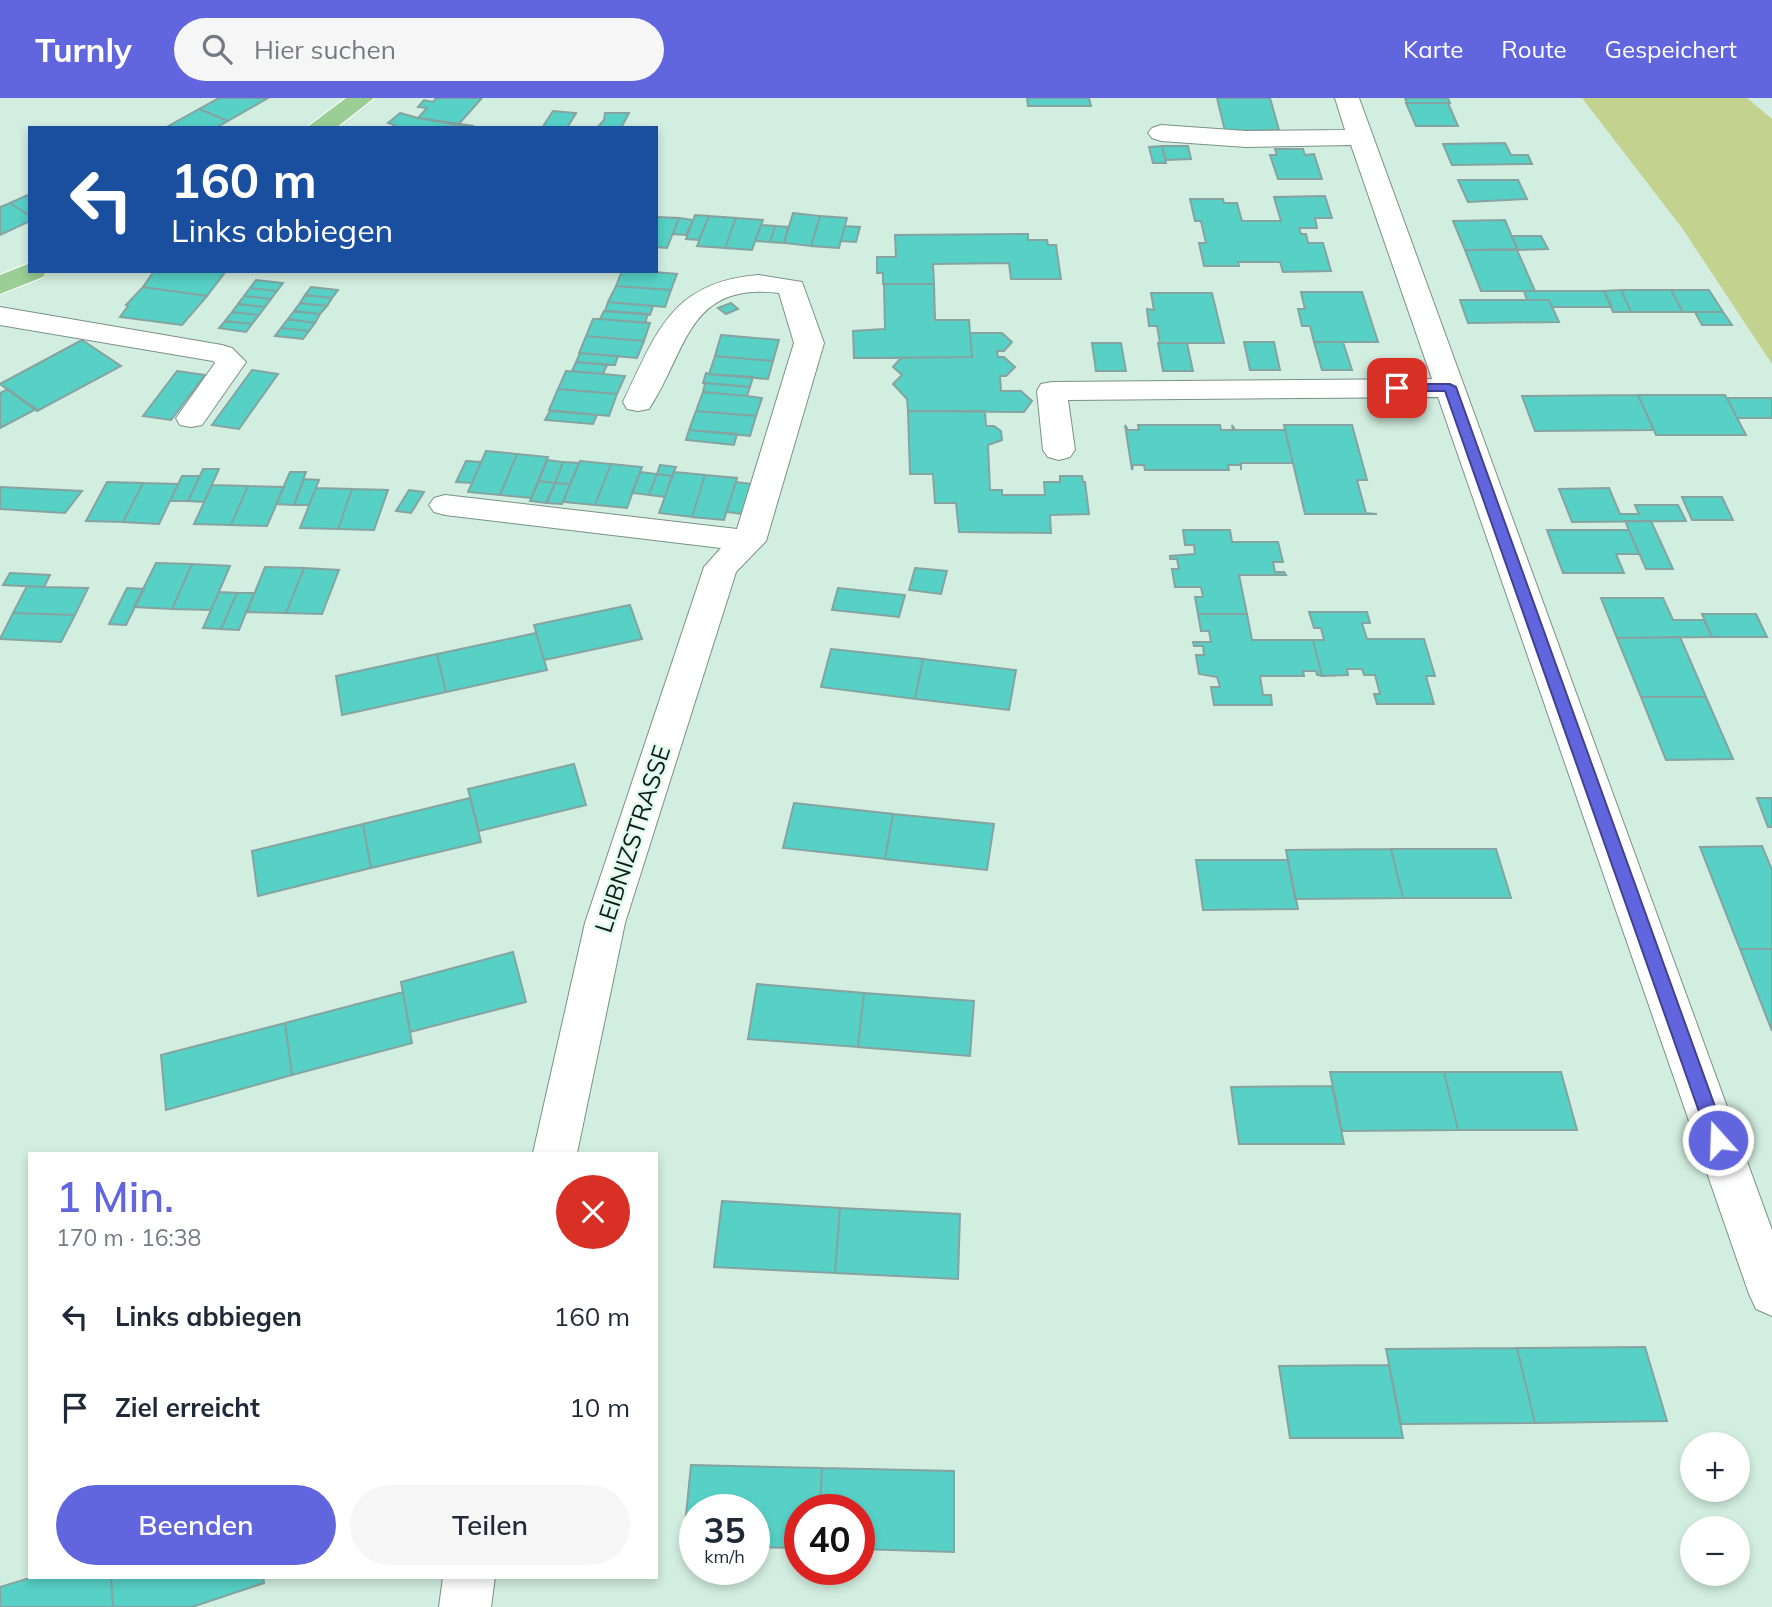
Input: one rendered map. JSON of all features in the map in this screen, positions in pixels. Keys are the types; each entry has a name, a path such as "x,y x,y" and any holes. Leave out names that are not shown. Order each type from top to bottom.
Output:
{"main road":[{"path":"322,126 362,98"},
{"path":"0,286 29,273"}],"street":[{"path":"1347,98 1772,1294"},
{"path":"1161,133 1246,139 1361,137"},
{"path":"445,505 750,541 809,344 792,288 774,282 755,283 721,288 701,297 684,312 638,402"},
{"path":"0,316 222,354 231,362 191,418"},
{"path":"1059,450 1052,391 1450,387"},
{"name":"LEIBNIZSTRASSE","path":"555,1152 605,923 721,567 750,541"},
{"path":"465,1607 470,1579"}],"green space":[{"path":"1582,98 1747,98 1772,119 1772,364 1682,228"}],"building":[{"path":"219,98 268,98 228,121 199,109"},
{"path":"436,98 482,98 458,125 418,118 427,108 418,107 424,100 433,102"},
{"path":"1027,98 1089,98 1091,106 1028,106"},
{"path":"1217,98 1270,98 1279,130 1225,131"},
{"path":"1405,98 1448,98 1450,103 1407,103"},
{"path":"1406,103 1448,103 1458,126 1416,126"},
{"path":"199,109 228,121 219,126 169,126"},
{"path":"553,111 576,113 568,126 543,126"},
{"path":"400,113 474,126 394,126 388,123"},
{"path":"605,113 629,113 622,126 599,126 604,120"},
{"path":"1505,143 1511,155 1528,155 1532,164 1452,165 1443,144"},
{"path":"1162,146 1166,163 1153,163 1149,147"},
{"path":"1162,146 1188,146 1191,159 1166,160"},
{"path":"1275,149 1303,149 1305,155 1314,154 1322,179 1278,179 1270,155 1277,155"},
{"path":"1458,180 1518,180 1527,199 1468,202"},
{"path":"28,195 28,215 10,203"},
{"path":"1325,196 1332,218 1315,218 1317,228 1299,228 1301,234 1306,234 1308,243 1323,243 1331,271 1283,272 1280,262 1238,262 1239,266 1204,266 1199,243 1206,243 1201,221 1195,221 1190,199 1223,199 1224,203 1237,203 1242,221 1281,221 1274,197"},
{"path":"10,203 28,215 28,222 0,235 0,207"},
{"path":"793,213 820,216 811,246 784,243"},
{"path":"695,215 709,216 699,240 686,239"},
{"path":"709,216 736,218 725,248 697,246"},
{"path":"820,216 847,218 839,248 811,246"},
{"path":"658,217 679,218 667,248 658,247"},
{"path":"679,218 693,220 686,235 673,234"},
{"path":"736,218 763,220 752,250 725,248"},
{"path":"1505,220 1517,249 1465,250 1453,221"},
{"path":"761,225 775,226 770,242 755,241"},
{"path":"775,226 788,227 784,243 770,242"},
{"path":"845,226 860,227 856,242 841,241"},
{"path":"1028,234 1028,240 1047,240 1048,245 1056,245 1061,279 1011,279 1009,263 933,264 934,284 883,284 883,273 877,273 877,257 896,257 895,235"},
{"path":"1512,236 1541,236 1548,249 1518,250"},
{"path":"1465,250 1517,250 1535,291 1481,291"},
{"path":"153,273 224,273 207,296 143,287"},
{"path":"621,273 677,274 671,290 616,286"},
{"path":"256,280 283,283 277,291 250,288"},
{"path":"884,284 934,284 935,320 969,320 972,357 854,358 853,331 885,329"},
{"path":"616,286 671,290 665,307 608,302"},
{"path":"143,287 207,296 182,325 120,317 128,306 126,305"},
{"path":"311,287 338,290 332,298 305,295"},
{"path":"250,288 277,291 271,299 244,296"},
{"path":"1621,290 1671,290 1683,312 1631,312"},
{"path":"1621,290 1631,312 1613,312 1604,291"},
{"path":"1671,290 1709,290 1723,312 1683,312"},
{"path":"1524,291 1604,291 1612,307 1552,307 1549,300 1527,300"},
{"path":"1301,292 1362,292 1378,342 1314,342 1310,326 1302,326 1298,309 1305,309"},
{"path":"1151,293 1212,293 1224,343 1160,343 1157,326 1149,326 1147,309 1154,310"},
{"path":"305,295 332,298 327,306 300,303"},
{"path":"244,296 271,299 265,307 238,304"},
{"path":"1460,300 1549,300 1559,322 1468,323"},
{"path":"608,302 653,306 650,315 605,311"},
{"path":"300,303 327,306 320,314 294,311"},
{"path":"731,303 738,309 726,314 718,308"},
{"path":"238,304 265,307 259,315 232,312"},
{"path":"294,311 320,314 315,323 288,319"},
{"path":"604,311 648,314 645,323 600,319"},
{"path":"232,312 259,315 252,324 225,321"},
{"path":"1695,312 1723,312 1732,325 1702,325"},
{"path":"288,319 315,323 309,331 281,328"},
{"path":"593,319 650,323 644,341 586,336"},
{"path":"225,321 252,324 246,332 219,328"},
{"path":"281,328 309,331 303,339 275,336"},
{"path":"970,333 1002,333 1012,342 1004,351 997,351 998,357 1004,357 1015,367 1006,376 1000,376 1001,391 1021,391 1032,401 1024,412 908,411 907,399 893,384 902,375 893,367 901,358 891,358 972,357"},
{"path":"721,335 779,340 773,361 715,356"},
{"path":"586,336 644,341 637,358 579,353"},
{"path":"82,340 121,366 37,411 0,384"},
{"path":"1244,342 1274,342 1280,370 1250,370"},
{"path":"1314,342 1343,342 1352,370 1322,370"},
{"path":"1092,343 1121,343 1126,371 1096,371"},
{"path":"1158,343 1187,343 1193,371 1163,371"},
{"path":"580,353 618,356 615,365 576,362"},
{"path":"715,356 773,361 768,379 709,374"},
{"path":"576,362 607,365 603,374 572,371"},
{"path":"252,370 278,374 239,429 212,425"},
{"path":"177,371 205,375 171,420 143,416"},
{"path":"566,371 625,376 617,394 558,389"},
{"path":"706,373 753,377 750,387 703,383"},
{"path":"705,383 750,387 747,396 703,392"},
{"path":"8,389 36,409 0,428 0,393"},
{"path":"558,389 617,394 609,416 549,410"},
{"path":"703,392 762,398 756,416 696,411"},
{"path":"1638,395 1725,395 1746,435 1656,435"},
{"path":"1638,395 1654,430 1535,431 1522,396"},
{"path":"1727,398 1772,398 1772,418 1737,418"},
{"path":"550,411 597,415 593,424 545,420"},
{"path":"696,411 756,416 750,436 689,430"},
{"path":"908,411 985,411 986,426 994,426 1001,431 1002,440 988,445 990,490 1002,490 1002,495 1045,495 1044,482 1060,482 1060,476 1082,476 1089,514 1050,515 1051,533 959,532 956,503 935,503 933,474 910,474"},
{"path":"1125,425 1128,430 1139,430 1138,425 1220,425 1221,430 1233,430 1232,425 1235,430 1285,430 1293,463 1241,463 1228,465 1229,470 1145,470 1144,465 1133,465 1132,470"},
{"path":"1284,425 1352,425 1367,480 1357,480 1366,513 1377,514 1305,514"},
{"path":"689,430 737,434 734,445 686,440"},
{"path":"486,451 517,454 500,495 468,492"},
{"path":"517,454 548,457 531,498 500,495"},
{"path":"547,460 563,462 555,483 539,481"},
{"path":"466,461 481,462 472,483 456,482"},
{"path":"580,461 611,464 595,505 563,502"},
{"path":"563,462 579,463 570,484 555,483"},
{"path":"611,464 642,467 627,508 595,505"},
{"path":"660,465 676,467 672,476 657,474"},
{"path":"203,469 219,469 204,502 188,501"},
{"path":"290,472 306,472 294,505 276,504"},
{"path":"640,472 657,474 649,495 632,493"},
{"path":"674,472 705,475 692,517 659,513"},
{"path":"657,474 672,476 665,497 649,495"},
{"path":"705,475 737,478 724,520 692,517"},
{"path":"182,476 200,476 188,501 170,501"},
{"path":"304,479 319,480 309,505 294,505"},
{"path":"539,481 555,483 546,503 530,501"},
{"path":"107,482 143,483 123,522 86,521"},
{"path":"736,482 752,484 742,514 726,512"},
{"path":"143,483 178,484 159,524 123,522"},
{"path":"555,483 570,484 562,504 547,503"},
{"path":"212,485 248,486 231,525 194,524"},
{"path":"248,486 284,487 267,526 231,525"},
{"path":"0,487 82,491 65,513 0,509"},
{"path":"316,488 352,489 338,529 300,528"},
{"path":"1609,488 1620,514 1639,514 1635,505 1678,505 1686,521 1572,522 1559,489"},
{"path":"352,489 388,490 374,530 338,529"},
{"path":"409,490 424,492 411,513 396,511"},
{"path":"1682,497 1722,497 1733,520 1692,520"},
{"path":"1625,521 1651,521 1673,569 1646,569"},
{"path":"1183,530 1230,530 1232,542 1278,542 1283,562 1273,562 1275,572 1284,572 1286,575 1239,575 1247,614 1198,614 1195,597 1203,597 1201,587 1175,587 1172,569 1179,569 1177,559 1170,559 1170,556 1195,554 1194,545 1185,545"},
{"path":"1547,530 1629,530 1639,554 1616,554 1624,573 1563,573"},
{"path":"156,563 192,564 172,609 134,607"},
{"path":"192,564 230,566 211,610 172,609"},
{"path":"265,567 304,568 286,613 247,612"},
{"path":"304,568 339,570 322,614 286,613"},
{"path":"915,568 947,571 941,594 909,590"},
{"path":"10,573 50,575 44,587 3,585"},
{"path":"27,586 88,588 75,615 13,613"},
{"path":"127,588 144,589 126,625 109,624"},
{"path":"838,588 905,595 899,617 832,610"},
{"path":"219,592 237,593 221,629 203,628"},
{"path":"237,593 254,593 239,630 221,629"},
{"path":"1601,598 1663,598 1673,620 1704,620 1712,637 1617,638"},
{"path":"630,605 642,639 544,660 534,625"},
{"path":"1309,612 1367,612 1370,623 1362,623 1367,639 1424,639 1435,676 1426,676 1434,704 1377,704 1374,694 1380,694 1375,675 1364,675 1362,669 1347,669 1348,675 1322,676 1313,640 1324,640 1321,628 1314,628"},
{"path":"13,613 75,615 61,642 0,639"},
{"path":"1198,614 1247,614 1252,640 1313,640 1322,676 1317,675 1316,671 1303,671 1304,676 1260,676 1263,695 1271,695 1272,705 1214,705 1211,687 1220,687 1217,677 1199,674 1196,655 1204,655 1203,646 1194,646 1193,642 1211,642 1209,631 1201,631"},
{"path":"1702,614 1756,614 1767,637 1712,637"},
{"path":"536,633 547,670 446,692 437,654"},
{"path":"1680,637 1706,697 1641,697 1617,638"},
{"path":"831,649 923,659 915,699 821,687"},
{"path":"437,654 446,692 342,715 336,676"},
{"path":"923,659 1016,670 1009,710 915,699"},
{"path":"1641,697 1706,697 1733,759 1666,760"},
{"path":"574,764 586,805 479,831 468,789"},
{"path":"470,798 481,842 371,868 363,824"},
{"path":"1757,798 1772,798 1772,827 1768,827"},
{"path":"794,803 893,814 885,859 783,848"},
{"path":"893,814 994,824 987,870 885,859"},
{"path":"363,824 371,868 258,896 252,851"},
{"path":"1762,846 1772,870 1772,949 1740,949 1700,847"},
{"path":"1391,849 1496,849 1511,898 1403,898"},
{"path":"1391,849 1403,898 1295,899 1286,850"},
{"path":"1196,860 1288,860 1298,909 1203,910"},
{"path":"1740,949 1772,949 1772,1031"},
{"path":"513,952 526,1002 410,1032 401,982"},
{"path":"757,984 864,993 858,1047 748,1039"},
{"path":"403,992 412,1043 292,1075 285,1023"},
{"path":"864,993 974,1001 970,1056 858,1047"},
{"path":"285,1023 292,1075 166,1110 161,1055"},
{"path":"1330,1072 1444,1072 1458,1130 1342,1131"},
{"path":"1444,1072 1561,1072 1577,1130 1458,1130"},
{"path":"1332,1086 1344,1144 1239,1144 1231,1087"},
{"path":"722,1201 840,1208 835,1273 714,1267"},
{"path":"840,1208 960,1214 958,1279 835,1273"},
{"path":"1645,1347 1667,1421 1535,1423 1517,1348"},
{"path":"1517,1348 1535,1423 1401,1424 1386,1349"},
{"path":"1389,1365 1403,1438 1290,1438 1279,1366"},
{"path":"691,1465 822,1468 821,1494 784,1494 784,1548 770,1547 770,1494 688,1494"},
{"path":"822,1468 954,1471 954,1552 875,1550 875,1494 821,1494"},
{"path":"28,1579 111,1579 113,1607 0,1607 0,1587"},
{"path":"111,1579 263,1579 264,1583 192,1607 113,1607"}],"route":[{"path":"1397,388 1450,387 1718,1140"}]}
